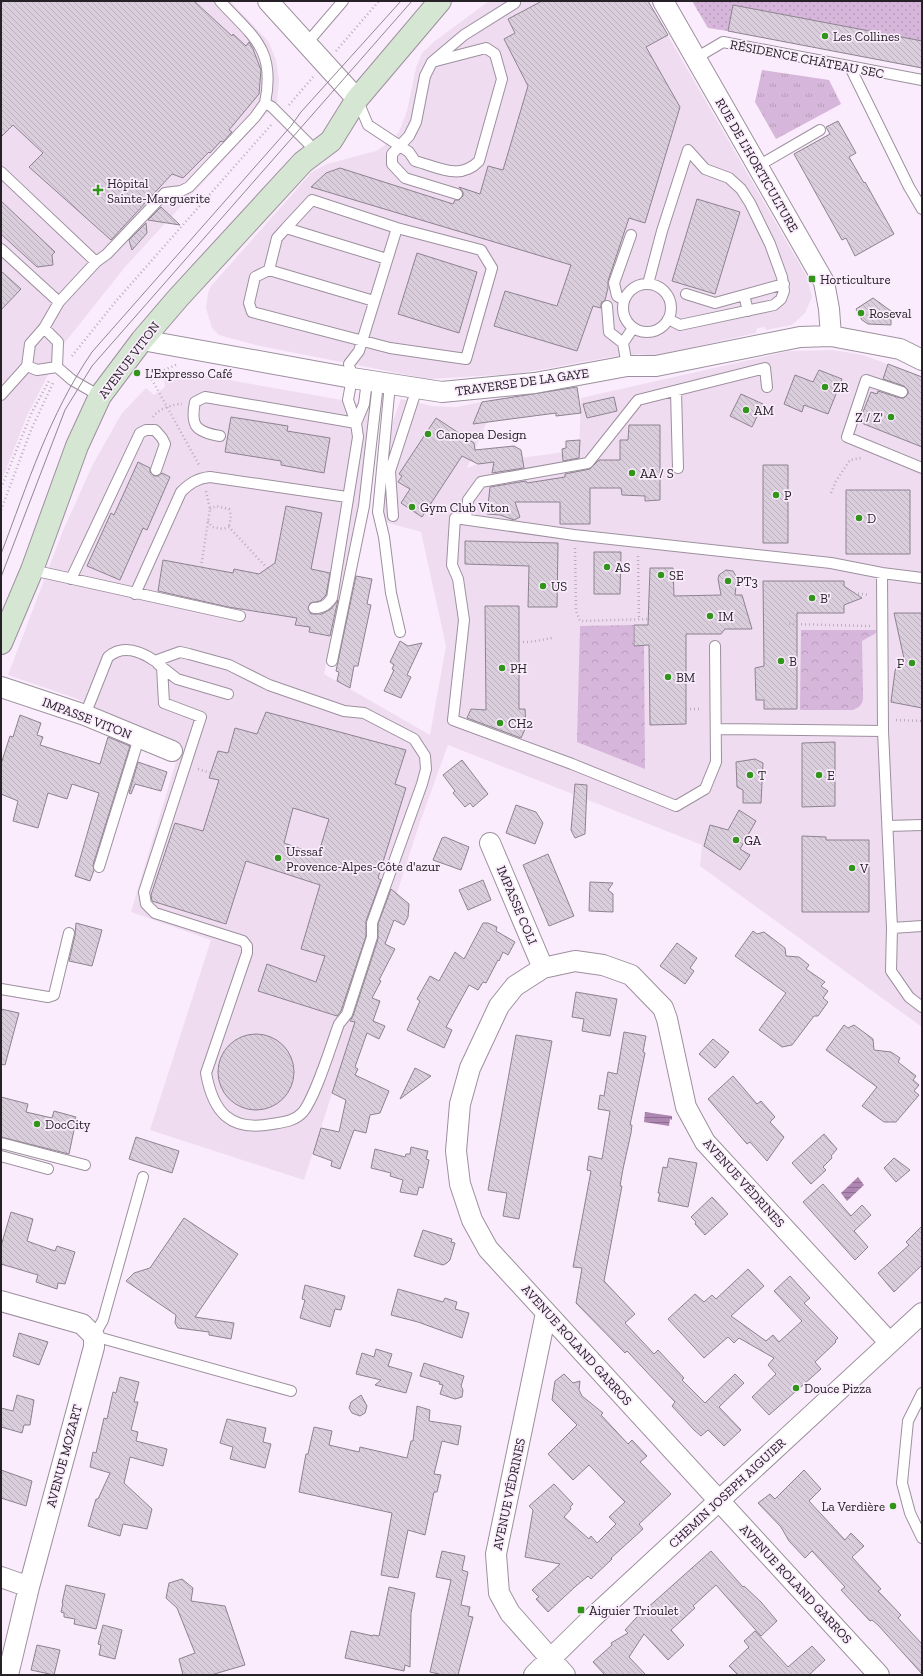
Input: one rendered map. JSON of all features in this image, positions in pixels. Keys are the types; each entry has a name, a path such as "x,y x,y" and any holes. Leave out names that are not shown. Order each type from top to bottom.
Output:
{"street":[{"path":"268,1 357,99"},
{"name":"AVENUE VITON","path":"1,643 32,570 77,446 100,396 142,340 306,153 320,131 357,99 440,1"},
{"name":"RUE DE L'HORTICULTURE","path":"663,1 824,282 829,309 831,336"},
{"path":"831,336 900,348 922,360"},
{"name":"TRAVERSE DE LA GAYE","path":"142,340 372,382 442,392 535,383 627,366 656,366 800,337 831,336"},
{"name":"IMPASSE VITON","path":"1,687 85,715 172,751"},
{"name":"IMPASSE COLI","path":"490,843 543,968"},
{"name":"AVENUE VÉDRINES","path":"543,968 575,961 603,965 631,975 651,993 663,1008 668,1018 686,1107 705,1142 889,1342"},
{"name":"AVENUE ROLAND GARROS","path":"543,968 515,986 499,1006 470,1068 460,1104 456,1151 460,1184 472,1220 488,1249 879,1675"},
{"path":"1,1300 82,1324 94,1336"},
{"name":"AVENUE VÉDRINES","path":"546,1313 496,1554 499,1593 510,1613 565,1675"},
{"name":"CHEMIN JOSEPH AIGUIER","path":"534,1675 889,1342 922,1313"},
{"name":"AVENUE MOZART","path":"8,1675 29,1587 94,1347 94,1336"},
{"path":"1,1577 29,1587"}],"lane":[{"path":"1,395 27,366 30,344 44,328 59,302 96,262 107,254 165,193 181,191 189,187 255,117 265,103 269,83 264,53 259,43 220,1"},
{"path":"307,43 343,1"},
{"path":"457,194 405,178 392,164 392,154 409,136 416,122 425,76 432,62 464,35 515,3"},
{"name":"RÉSIDENCE CHÂTEAU SEC","path":"696,58 723,42 922,80"},
{"path":"357,99 368,126 409,152 415,161 452,172 461,172 472,168 479,160 502,79 495,54 486,48 432,62"},
{"path":"850,67 922,209"},
{"path":"265,103 279,115 306,153"},
{"path":"758,166 820,130"},
{"path":"648,284 662,230 688,150 705,169 729,178 741,188 770,244 784,284 781,299 774,305 680,326 668,319"},
{"path":"1,172 96,262"},
{"path":"269,270 277,238 312,200 397,228 480,250 492,268 466,358 390,348 361,341 252,312 249,303 255,277 269,270 374,301"},
{"path":"286,228 387,259"},
{"path":"397,228 359,351 349,364 372,382 378,512 384,536 391,593 400,632"},
{"path":"624,300 617,296 614,283 631,235"},
{"path":"1,249 59,302"},
{"path":"648,284 662,289 667,295 671,311 663,326 653,331 640,332 633,328 624,316 624,300 633,288 648,284"},
{"path":"686,294 715,303 784,284"},
{"path":"744,295 748,311"},
{"path":"607,306 609,332 623,343 627,366"},
{"path":"44,328 58,342 58,368"},
{"path":"623,343 633,328"},
{"path":"27,366 37,370 58,368 79,385 100,396"},
{"path":"466,519 468,500 481,482 588,463 638,400 765,368 767,387"},
{"path":"902,392 866,380 847,437 922,468"},
{"path":"314,608 320,608 327,604 332,598 347,497 358,437 356,423 348,400 372,382"},
{"path":"356,423 372,382"},
{"path":"332,661 364,506 372,382"},
{"path":"393,516 390,471 417,388"},
{"path":"676,391 678,468"},
{"path":"220,436 203,433 195,426 192,415 195,404 205,397 356,423"},
{"path":"71,579 140,433 146,430 155,430 165,444 156,470"},
{"path":"135,594 181,492 190,484 202,478 210,477 347,497"},
{"path":"715,646 717,729 716,762 705,789 676,806 572,764 453,720 464,620 458,579 452,565 455,518 574,535 831,563 882,574 922,578"},
{"path":"32,570 240,616"},
{"path":"882,574 883,731 892,928 891,971 908,997 922,1007"},
{"path":"85,715 108,657 114,652 123,649 146,655 177,678 228,694"},
{"path":"180,652 229,665 269,685 330,707 344,711 364,713 414,740 425,756 426,769 372,923 372,936 347,1014 339,1024 310,1100 303,1112 293,1120 265,1126 248,1126 230,1119 218,1109 210,1093 206,1073 247,953 247,946 243,941 155,914 146,904 144,892 201,717 164,703 158,664 180,652"},
{"path":"717,729 883,731"},
{"path":"100,867 139,738"},
{"path":"888,826 922,825"},
{"path":"892,928 922,926"},
{"path":"1,989 48,997 54,995 69,933"},
{"path":"1,1143 85,1165"},
{"path":"1,1156 48,1169"},
{"path":"143,1177 103,1320 94,1336 291,1391"},
{"path":"922,1393 908,1421 902,1483 910,1513 922,1538"}],"path":[{"path":"333,55 379,1"},
{"path":"1,488 32,412 58,368 314,76"},
{"path":"164,399 150,376 178,364"},
{"path":"1,510 31,430 58,368"},
{"path":"146,430 155,414 176,404 195,404"},
{"path":"831,493 836,481 850,460 863,458 873,452 875,448"},
{"path":"210,509 216,506 229,509 231,516 229,527"},
{"path":"208,521 212,528 223,529 229,527"},
{"path":"229,527 268,568"},
{"path":"638,541 639,619"},
{"path":"575,546 576,611 580,621 648,619"},
{"path":"789,624 883,626"},
{"path":"519,642 530,642 552,638"},
{"path":"686,709 694,709"},
{"path":"883,719 922,721"}],"shaded area":[{"name":"Hôpital Sainte-Marguerite","path":"1,1 230,1 269,42 276,60 279,80 277,102 125,267 63,345 27,416 1,482"},
{"path":"489,1 648,1 807,277 812,297 805,313 792,325 766,330 765,327 757,328 756,333 654,356 640,354 611,357 516,374 428,379 260,346 219,335 212,328 206,308 208,293 211,286 312,172 327,164 376,151 391,141 399,132 407,111 416,68 422,53 435,41"},
{"path":"833,350 863,355 922,377 922,1027 700,866 702,845 448,745 420,822 304,1180 150,1130 211,940 131,912 181,745 75,698 8,675 62,533 93,464 122,413 146,388 154,395 165,387 164,378 189,373 370,405 359,506 324,674 430,735 446,646 421,532 385,522 382,502 390,429 401,399 432,406 456,407 497,399 467,468 478,464 579,450 581,398 789,351"},
{"path":"645,1112 672,1116 672,1120 670,1119 669,1126 644,1122"},
{"path":"858,1177 864,1185 847,1201 841,1193"}],"green space":[{"path":"692,1 922,1 922,41 733,5 728,31 708,28"},
{"path":"762,70 829,80 841,104 776,139 755,102"},
{"path":"633,625 633,646 644,646 645,769 577,742 580,626"},
{"path":"801,630 876,630 876,633 862,641 863,697 862,703 859,706 853,710 800,710"}],"building":[{"name":"Hôpital Sainte-Marguerite","path":"1,1 194,1 232,36 233,34 246,46 249,42 261,70 259,94 229,130 232,132 223,142 221,141 183,178 172,174 111,240 29,167 43,153 13,125 1,137"},
{"path":"542,1 648,1 668,35 646,47 680,107 645,223 629,218 608,281 605,300 601,303 601,308 593,306 577,351 494,326 505,291 557,306 571,265 311,187 326,173 340,168 453,204 455,200 459,200 463,196 463,192 459,187 480,194 488,166 503,170 528,86 504,39 515,33 508,19"},
{"name":"Les Collines","path":"733,5 922,41 922,68 728,31"},
{"path":"838,121 856,153 849,157 894,234 855,256 846,238 842,240 794,154 830,134 826,127"},
{"path":"697,199 740,212 715,294 672,281"},
{"path":"1,201 55,252 52,255 53,265 37,267 1,234"},
{"path":"161,207 180,225 148,220"},
{"path":"146,223 147,233 132,250 129,240"},
{"path":"417,253 477,272 459,333 398,314"},
{"path":"1,271 21,289 1,310"},
{"path":"873,298 891,311 891,325 868,324 862,320 856,309"},
{"name":"Z / Z'","path":"888,364 922,377 922,447 859,422 871,392 877,394 878,391 900,398 904,398 908,394 908,390 904,386 883,379"},
{"name":"ZR","path":"819,370 842,379 828,414 804,405 802,412 784,404 795,375 813,382"},
{"path":"577,387 581,413 556,416 556,413 473,424 482,402"},
{"name":"AM","path":"741,394 763,404 752,427 730,416"},
{"path":"614,397 617,411 587,418 583,404"},
{"path":"231,417 288,426 287,431 330,438 324,473 281,465 281,461 225,452"},
{"path":"436,418 474,443 475,450 514,446 521,450 524,468 492,473 494,462 478,464 462,456 422,517 401,503 410,489 398,482 402,476 399,474"},
{"name":"AA / S","path":"629,425 660,425 660,500 645,501 645,496 622,495 621,488 590,488 590,524 560,524 560,502 515,502 520,517 514,520 500,515 487,514 490,487 565,477 565,474 590,469 599,460 620,460 620,440 628,440"},
{"path":"580,440 579,458 563,461 562,449 566,448 566,441"},
{"path":"138,462 150,468 150,472 154,476 158,476 162,473 170,477 147,530 143,528 120,580 87,566 111,513 114,515"},
{"name":"P","path":"763,465 788,465 788,543 763,543"},
{"name":"D","path":"846,490 910,490 910,554 846,554"},
{"path":"286,506 322,513 311,569 330,573 326,595 320,601 310,603 308,609 311,614 322,614 331,609 338,600 330,636 309,632 310,627 295,625 297,618 228,607 158,591 163,560 233,573 234,569 259,574 275,563"},
{"name":"US","path":"465,541 558,543 557,607 528,607 529,566 465,564"},
{"name":"AS","path":"594,552 621,552 620,594 594,594"},
{"path":"650,568 673,568 674,596 721,595 718,579 719,575 726,570 733,571 737,578 735,595 742,595 752,629 725,629 721,634 686,634 686,724 650,725 649,645 634,646 634,625 648,625"},
{"path":"356,576 372,579 367,604 371,605 358,666 354,666 350,688 337,681 339,672 336,671"},
{"path":"763,581 844,581 844,586 862,598 844,605 844,613 797,613 797,709 764,709 764,700 756,700 755,668 764,666"},
{"name":"PH","path":"485,606 519,606 519,709 525,709 526,727 521,738 467,718 471,709 486,710"},
{"name":"F","path":"894,613 922,613 922,708 891,702 896,668 905,663"},
{"path":"400,641 408,646 422,643 407,675 411,677 401,698 384,691 394,670 392,669 394,665 390,662"},
{"path":"266,712 406,750 395,784 406,788 378,878 381,880 366,921 366,936 341,1011 337,1016 258,991 267,964 316,982 325,956 301,949 320,885 246,861 226,924 152,901 151,895 175,823 203,831 219,780 209,778 218,751 228,753 235,728 257,734","holes":["293,808 329,819 318,855 284,843"]},
{"path":"20,715 41,723 37,735 43,737 40,745 100,764 108,737 130,746 93,865 94,870 90,881 75,876 99,793 72,784 67,799 48,793 38,828 13,821 18,801 1,794 1,764 10,736 13,737"},
{"name":"E","path":"835,742 835,806 802,807 802,743"},
{"name":"T","path":"755,759 763,763 761,803 743,803 743,790 737,787 736,762"},
{"path":"462,760 488,794 473,807 470,803 465,807 453,793 455,791 443,775"},
{"path":"138,762 167,772 161,791 135,784 131,794 129,793"},
{"path":"575,784 587,785 585,834 575,838 571,830"},
{"path":"516,805 536,812 543,823 535,844 506,833"},
{"name":"GA","path":"739,810 756,821 740,849 750,855 740,870 704,846 710,825 728,830"},
{"name":"V","path":"802,836 826,837 826,840 869,840 869,912 802,912"},
{"path":"445,837 469,847 461,870 433,860 442,838"},
{"path":"548,854 574,916 549,926 523,865"},
{"path":"483,880 491,900 468,910 459,890"},
{"path":"590,882 613,883 608,890 613,894 613,912 589,911"},
{"path":"391,889 409,904 408,917 404,925 394,920 385,944 395,949 379,980 381,981 372,998 380,1001 373,1021 385,1026 379,1039 367,1033 355,1067 358,1069 355,1075 389,1091 380,1113 370,1115 366,1133 354,1130 340,1169 331,1166 332,1161 313,1154 321,1128 339,1132 346,1100 332,1093 355,1022 350,1021 353,1016 378,939 378,924"},
{"path":"76,923 102,930 92,966 69,961"},
{"path":"483,923 488,923 497,927 496,931 515,942 508,955 503,952 486,983 483,982 478,990 469,985 446,1027 452,1030 444,1048 407,1030 420,1001 417,999 430,976 439,981 455,952 464,959"},
{"path":"753,931 757,934 764,932 785,948 786,956 799,957 809,965 806,969 825,982 821,986 828,991 823,998 828,1002 818,1016 814,1016 792,1045 782,1047 759,1030 786,993 735,956"},
{"path":"677,943 697,958 690,968 694,971 685,984 660,966"},
{"path":"576,992 617,999 610,1036 582,1031 584,1019 572,1017"},
{"path":"1,1009 19,1013 5,1065 1,1064"},
{"path":"844,1025 848,1028 854,1025 873,1039 874,1050 891,1052 900,1058 898,1062 916,1076 913,1080 919,1085 914,1091 919,1095 896,1122 884,1122 862,1106 877,1087 826,1050"},
{"path":"624,1032 646,1036 643,1052 645,1053 630,1125 632,1125 631,1133 623,1169 620,1186 622,1186 604,1281 635,1314 625,1323 654,1354 658,1350 684,1378 682,1380 705,1403 735,1374 744,1383 719,1407 741,1430 724,1446 708,1430 701,1436 694,1430 672,1406 675,1402 627,1351 625,1353 576,1303 582,1268 573,1267 591,1171 587,1170 589,1156 602,1159 610,1111 598,1109 600,1095 604,1096 608,1072 617,1074"},
{"path":"249,1034 263,1034 277,1040 288,1051 294,1065 294,1079 291,1087 283,1099 277,1104 263,1110 249,1110 235,1104 224,1093 218,1079 218,1065 224,1051 235,1040"},
{"path":"516,1035 552,1041 519,1219 503,1216 507,1193 488,1190"},
{"path":"713,1039 729,1052 715,1068 699,1054"},
{"path":"415,1068 431,1076 400,1099"},
{"path":"733,1076 757,1104 761,1101 775,1117 770,1122 784,1137 767,1161 750,1142 747,1144 708,1099"},
{"name":"DocCity","path":"1,1097 28,1104 26,1112 52,1118 54,1111 76,1117 72,1129 74,1130 69,1154 1,1137"},
{"path":"824,1134 837,1149 831,1156 832,1158 823,1167 826,1170 811,1184 792,1163"},
{"path":"136,1137 179,1151 172,1173 129,1159"},
{"path":"411,1147 428,1151 426,1159 429,1160 423,1188 419,1187 417,1195 400,1192 403,1180 390,1176 391,1173 371,1168 375,1149 405,1157 406,1154 410,1154"},
{"path":"669,1158 697,1163 688,1207 658,1201 663,1167 667,1168"},
{"path":"894,1158 910,1170 896,1182 884,1168"},
{"path":"823,1184 851,1216 862,1205 871,1215 854,1231 868,1247 855,1260 803,1202"},
{"path":"712,1197 728,1214 705,1235 691,1217"},
{"path":"11,1212 33,1219 27,1241 55,1251 57,1246 75,1252 65,1284 58,1283 57,1289 36,1282 38,1275 1,1264 1,1246"},
{"path":"184,1218 238,1254 195,1317 234,1323 231,1339 209,1335 209,1332 178,1328 175,1323 176,1315 126,1281 134,1273 150,1268"},
{"path":"922,1226 922,1265 894,1292 878,1273 909,1245 906,1242"},
{"path":"423,1230 452,1239 451,1242 455,1243 450,1260 447,1263 443,1265 414,1256"},
{"path":"748,1269 764,1286 731,1316 766,1341 773,1335 779,1342 802,1321 774,1291 790,1276 810,1298 804,1303 838,1338 835,1341 836,1342 815,1362 821,1369 769,1415 752,1397 776,1374 768,1365 774,1358 739,1338 734,1343 728,1337 704,1358 668,1319 695,1294 704,1302 712,1295 716,1299"},
{"path":"305,1285 345,1296 341,1310 335,1309 330,1327 300,1318 305,1300 302,1299"},
{"path":"398,1289 443,1302 445,1298 457,1302 455,1309 469,1313 462,1338 418,1322 391,1315"},
{"path":"19,1333 48,1342 39,1365 13,1356"},
{"path":"376,1349 392,1354 388,1366 412,1373 406,1393 375,1385 381,1380 356,1374 362,1353 374,1357"},
{"path":"424,1363 464,1376 461,1386 463,1390 462,1397 455,1399 440,1394 443,1385 439,1384 440,1382 420,1376"},
{"path":"564,1374 573,1383 580,1381 579,1390 582,1396 603,1413 601,1415 628,1444 632,1440 647,1456 640,1462 671,1494 639,1524 643,1529 611,1558 612,1559 591,1579 588,1576 548,1612 536,1599 539,1597 532,1590 560,1564 525,1557 533,1510 529,1506 554,1484 573,1504 570,1507 571,1509 564,1517 589,1539 591,1536 597,1543 616,1524 609,1517 625,1502 589,1465 573,1480 548,1454 577,1425 552,1400 555,1381"},
{"path":"120,1377 139,1382 134,1402 138,1402 131,1430 138,1432 136,1441 167,1449 163,1466 130,1457 124,1483 152,1509 147,1529 123,1524 120,1536 88,1526 96,1499 98,1499 110,1473 90,1467 93,1452 96,1453 104,1418 107,1419 113,1392 116,1393"},
{"path":"17,1395 34,1400 30,1425 24,1425 22,1433 1,1427 1,1408 13,1411"},
{"path":"361,1395 367,1406 365,1413 360,1416 352,1413 349,1408 351,1402"},
{"path":"417,1406 430,1410 429,1421 461,1426 458,1445 442,1441 434,1474 441,1475 437,1492 434,1492 425,1535 408,1530 398,1578 381,1575 392,1513 299,1492 306,1454 308,1454 314,1427 332,1431 329,1445 359,1452 360,1447 407,1458 411,1441 413,1441"},
{"path":"227,1419 266,1428 263,1442 271,1444 265,1468 230,1459 233,1447 220,1443"},
{"path":"1,1470 32,1481 26,1506 1,1498"},
{"path":"804,1470 821,1489 809,1501 845,1540 851,1533 864,1546 852,1557 881,1589 878,1591 901,1615 898,1618 922,1644 922,1674 878,1625 872,1620 870,1621 841,1590 845,1587 812,1551 805,1558 789,1541 781,1527 758,1503 770,1494 775,1499"},
{"path":"442,1551 465,1556 462,1570 468,1572 461,1605 470,1607 468,1616 473,1617 458,1675 443,1675 430,1672 451,1580 436,1577"},
{"path":"711,1551 743,1587 744,1586 761,1602 777,1621 761,1636 716,1585 693,1606 695,1608 671,1630 684,1645 668,1660 644,1634 629,1657 646,1675 605,1675 593,1662 612,1645 611,1643 628,1633 625,1630 636,1618"},
{"path":"182,1579 193,1588 191,1601 225,1606 245,1665 211,1675 183,1675 179,1659 195,1653 177,1608 166,1598 169,1583"},
{"path":"66,1585 105,1594 96,1629 74,1624 75,1619 64,1617 64,1613 61,1612"},
{"path":"389,1587 415,1593 411,1613 410,1667 405,1665 404,1671 345,1658 351,1631 379,1636"},
{"path":"103,1625 122,1630 115,1659 99,1655 101,1645 98,1644"},
{"path":"755,1631 788,1667 812,1646 825,1660 809,1675 738,1675 729,1666 749,1647 744,1641"},
{"path":"37,1645 60,1650 54,1675 31,1670"}],"tram line":[{"path":"1,554 30,475 51,425 63,400 92,352 291,126 301,112 401,1"},
{"path":"1,577 65,410 92,366 412,1"}],"place":[{"name":"Les Collines","path":"825,36"},
{"name":"Hôpital Sainte-Marguerite","path":"98,190"},
{"name":"Horticulture","path":"812,279"},
{"name":"Roseval","path":"861,313"},
{"name":"L'Expresso Café","path":"137,373"},
{"name":"ZR","path":"825,387"},
{"name":"AM","path":"746,410"},
{"name":"Z / Z'","path":"891,417"},
{"name":"Canopea Design","path":"428,434"},
{"name":"AA / S","path":"632,473"},
{"name":"P","path":"776,495"},
{"name":"Gym Club Viton","path":"412,507"},
{"name":"D","path":"859,518"},
{"name":"AS","path":"607,567"},
{"name":"SE","path":"661,575"},
{"name":"PT3","path":"728,581"},
{"name":"US","path":"543,586"},
{"name":"B'","path":"812,598"},
{"name":"IM","path":"710,616"},
{"name":"B","path":"781,661"},
{"name":"F","path":"912,663"},
{"name":"PH","path":"502,668"},
{"name":"BM","path":"668,677"},
{"name":"CH2","path":"500,723"},
{"name":"T","path":"750,775"},
{"name":"E","path":"819,775"},
{"name":"GA","path":"736,840"},
{"name":"Urssaf Provence-Alpes-Côte d'azur","path":"278,858"},
{"name":"V","path":"852,868"},
{"name":"DocCity","path":"37,1124"},
{"name":"Douce Pizza","path":"796,1388"},
{"name":"La Verdière","path":"893,1506"},
{"name":"Aiguier Trioulet","path":"581,1610"}]}
